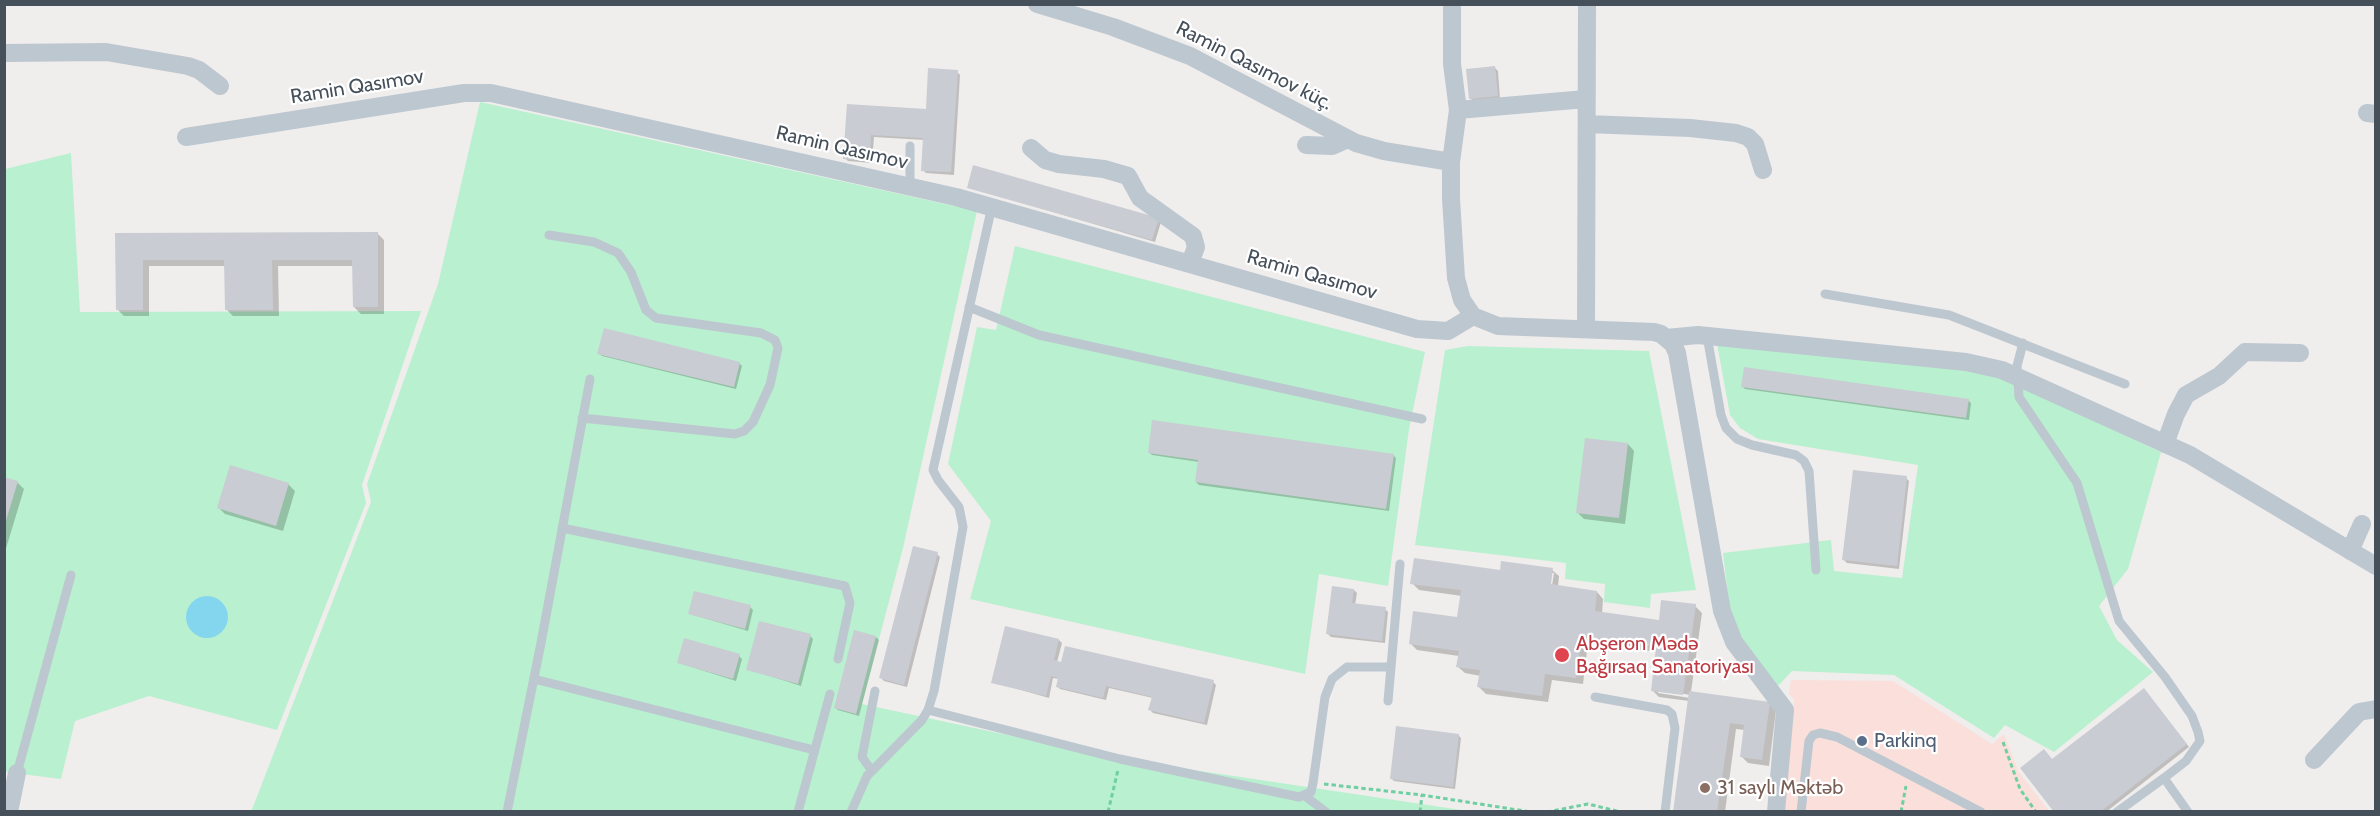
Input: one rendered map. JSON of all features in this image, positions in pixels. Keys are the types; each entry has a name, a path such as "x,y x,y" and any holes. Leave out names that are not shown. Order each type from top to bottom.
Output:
{"street":[{"name":"Ramin Qasımov küç.","path":"1037,4 1113,27 1190,56 1348,139 1384,151 1451,162"},
{"path":"1452,4 1452,64 1458,110 1451,162 1456,278 1462,300 1473,316 1484,322 1509,327 1654,332 1673,344 1677,353 1722,611 1734,642 1785,710 1776,812"},
{"path":"1586,329 1587,4"},
{"path":"4,53 106,52 188,66 199,70 220,86"},
{"name":"Ramin Qasımov","path":"186,136 464,93 491,93 992,206 1417,329 1448,331 1473,316"},
{"path":"1458,110 1587,99"},
{"path":"1587,124 1690,128 1736,133 1748,137 1755,144 1763,170"},
{"path":"1306,145 1332,146 1348,139"},
{"path":"1031,148 1045,160 1059,164 1104,169 1128,176 1140,198 1193,236 1196,247 1190,263"},
{"path":"1666,338 1685,334 1707,336 1966,362 2001,370 2214,468 2376,566"},
{"path":"2165,444 2186,394 2219,376 2245,352 2300,352"},
{"path":"2350,551 2362,524"},
{"path":"2314,760 2359,712 2376,710"},
{"path":"9,812 17,773"}],"lane":[{"path":"910,146 910,186"},
{"path":"851,812 859,788 928,710 963,527 959,507 933,470 992,206"},
{"path":"549,236 594,242 618,253 631,272 646,310 656,318 761,333 775,340 778,348 770,384 753,422 744,431 735,434 582,418"},
{"path":"1825,294 1949,315 2125,384"},
{"path":"969,307 1040,335 1422,419"},
{"path":"1707,336 1721,415 1726,428 1737,439 1752,445 1796,454 1804,461 1809,471 1816,570"},
{"path":"2023,343 2016,378 2019,397 2026,411 2077,483 2120,621 2165,677 2192,716 2198,732 2199,741 2186,761 2117,812"},
{"path":"507,812 590,379"},
{"path":"562,528 845,586 850,603 838,659"},
{"path":"1388,701 1400,564"},
{"path":"17,773 71,575"},
{"path":"928,710 1120,759 1290,797 1305,796 1311,792 1325,697 1332,679 1347,667 1391,666"},
{"path":"534,680 814,750"},
{"path":"872,771 862,757 875,691"},
{"path":"798,812 830,694"},
{"path":"1595,696 1667,710 1672,714 1675,728 1665,812"},
{"path":"1801,812 1809,741 1813,735 1820,733 1837,736 1981,812"},
{"path":"2164,778 2188,812"},
{"path":"1305,796 1326,812"}],"path":[{"path":"2003,742 2020,789 2036,812"},
{"path":"1108,812 1120,759"},
{"path":"1901,812 1909,773"},
{"path":"1313,783 1422,795 1531,812"},
{"path":"1420,812 1422,795"},
{"path":"1547,812 1588,804 1621,812"}],"shaded area":[{"path":"1791,680 1893,681 1992,744 2004,734 2018,771 2049,811 1784,812 1794,699 1789,694"}],"green space":[{"path":"480,102 977,211 903,548 862,704 1120,759 1468,811 251,812 371,502 367,484 438,284"},
{"path":"71,153 80,312 421,311 362,485 366,503 277,730 149,696 75,721 61,779 5,772 5,169"},
{"path":"1015,246 1425,352 1409,429 1388,586 1319,574 1305,674 970,599 991,521 948,464 977,327 996,330"},
{"path":"1717,344 1990,373 2161,452 2128,569 2099,606 2117,640 2153,672 2054,752 2005,725 1994,738 1894,675 1792,671 1778,686 1740,639 1730,613 1723,553 1831,540 1834,571 1902,578 1918,465 1758,439 1740,428 1730,415"},
{"path":"1468,346 1649,351 1696,590 1651,594 1650,608 1604,602 1605,584 1565,579 1566,563 1415,545 1445,350"}],"water":[{"path":"207,596 222,602 228,617 222,632 207,638 192,632 186,617 192,602"}],"building":[{"path":"1495,66 1498,96 1469,99 1466,69"},
{"path":"928,68 958,70 951,172 921,171 923,138 871,135 870,161 843,159 847,104 926,109"},
{"path":"973,165 1159,218 1152,240 967,188"},
{"path":"378,232 378,307 353,307 352,260 272,260 273,310 225,310 224,260 143,260 143,310 116,310 115,233"},
{"path":"604,328 740,362 734,387 597,354"},
{"path":"1744,367 1969,399 1966,418 1741,387"},
{"path":"1152,420 1394,454 1386,509 1195,482 1198,460 1148,453"},
{"path":"1585,438 1628,443 1619,518 1576,513"},
{"path":"230,465 289,483 276,526 217,508"},
{"path":"1853,470 1907,476 1897,566 1842,560"},
{"path":"4,477 18,481 5,524 4,524"},
{"path":"913,546 938,552 904,685 879,678"},
{"path":"1414,558 1500,570 1501,561 1553,568 1551,584 1597,591 1595,611 1659,620 1661,600 1696,604 1683,695 1651,691 1656,647 1582,636 1576,678 1545,674 1542,696 1477,687 1480,670 1456,667 1459,651 1409,644 1413,611 1457,617 1461,590 1410,584"},
{"path":"1332,586 1354,589 1352,603 1386,607 1382,641 1326,634"},
{"path":"694,591 751,605 745,629 688,614"},
{"path":"759,621 811,634 798,684 746,670"},
{"path":"1005,626 1059,639 1054,660 1061,662 1065,646 1214,680 1204,723 1148,710 1152,697 1106,686 1103,698 1056,687 1058,678 1051,676 1046,696 991,683"},
{"path":"854,630 876,636 856,714 834,708"},
{"path":"684,638 740,654 733,679 677,663"},
{"path":"2144,688 2187,744 2100,812 2054,812 2020,768 2044,749 2052,759"},
{"path":"1689,691 1770,702 1762,760 1740,757 1744,725 1730,723 1717,812 1673,812"},
{"path":"1396,726 1459,734 1453,787 1390,779"}],"place":[{"name":"Abşeron Mədə Bağırsaq Sanatoriyası","path":"1562,655"},
{"name":"Parkinq","path":"1862,741"},
{"name":"31 saylı Məktəb","path":"1705,788"}]}
